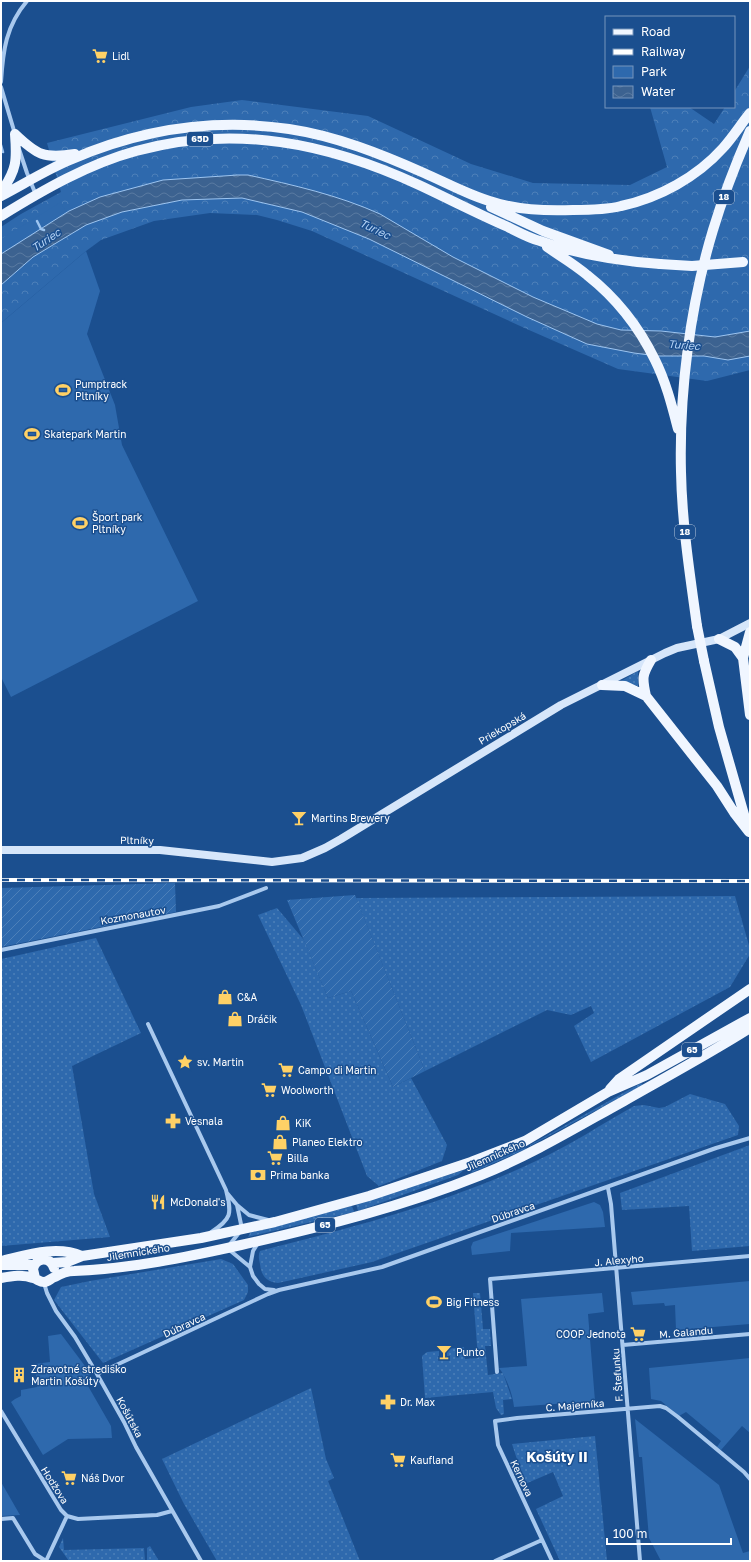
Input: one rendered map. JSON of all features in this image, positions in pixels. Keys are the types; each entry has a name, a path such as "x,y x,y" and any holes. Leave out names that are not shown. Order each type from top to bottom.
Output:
{"main road":[{"path":"454,187 498,204 519,208 594,210 621,206 646,199 667,190 689,177 723,148 750,112"},
{"name":"65D","path":"1,196 67,161 133,137 177,128 234,124 273,127 328,137 379,153 454,187"},
{"path":"15,134 33,151 50,156 89,152"},
{"path":"1,192 12,176 16,162 15,134"},
{"name":"18","path":"749,134 713,230 705,258 694,312 686,372 681,438 682,505 697,626 725,749 750,831"},
{"name":"65D","path":"1,216 37,195 95,166 135,151 159,145 211,138 233,138 272,140 321,149 371,165 419,185 539,241"},
{"path":"454,187 476,200 543,231 620,259"},
{"path":"539,241 574,252 602,258 660,264 692,266 746,262"},
{"path":"539,241 586,274 603,289 625,313 642,336 656,360 667,388 681,438"},
{"path":"750,632 743,658 750,715"},
{"path":"719,639 735,647 743,658"},
{"path":"651,660 643,672 643,683 646,696 717,786 735,814 750,831"},
{"path":"602,685 625,686 646,696"},
{"path":"608,1092 619,1079 750,989"},
{"name":"Jilemnického","path":"1,1265 34,1265 39,1260 43,1259 52,1263 67,1262 82,1256 202,1238 274,1222 375,1194 501,1152 531,1138 608,1092 647,1075 750,1018"},
{"name":"Jilemnického","path":"1,1278 23,1276 44,1279 71,1271 88,1271 227,1248 260,1241 390,1207 438,1191 499,1167 566,1134 732,1040 750,1028"},
{"path":"732,1040 750,1037"},
{"name":"Jilemnického","path":"1,1261 43,1251 73,1252 82,1256"},
{"path":"34,1265 33,1273 44,1279 55,1268 52,1263"}],"street":[{"path":"1,82 6,38 17,16 27,1"},
{"path":"1,87 30,180 37,195"},
{"name":"Priekopská","path":"272,862 302,858 325,848 561,705 651,660 678,648 719,639 750,624"},
{"name":"Pltníky","path":"1,850 169,851 272,862"},
{"name":"Kozmonautov","path":"1,950 219,906 266,888"},
{"name":"Jilemnického","path":"148,1024 226,1190 237,1205 249,1215 274,1222"},
{"name":"Dúbravca","path":"97,1374 279,1290 382,1267 709,1151 750,1138"},
{"name":"F. Štefunku","path":"608,1188 623,1345 640,1561"},
{"name":"Jilemnického","path":"202,1238 223,1225 229,1215 230,1208 226,1190"},
{"name":"Jilemnického","path":"237,1205 242,1229"},
{"path":"227,1248 242,1229"},
{"path":"250,1267 253,1251 260,1241"},
{"name":"Dúbravca","path":"227,1248 250,1267 253,1276 265,1289 279,1290"},
{"name":"J. Alexyho","path":"498,1372 490,1279 750,1256"},
{"name":"Košútska","path":"44,1279 47,1293 56,1311 75,1337 97,1374 201,1561"},
{"name":"M. Galandu","path":"623,1345 750,1334"},
{"name":"C. Majerníka","path":"495,1421 660,1406 666,1408 728,1458 744,1472 750,1480"},
{"name":"Hodžova","path":"1,1411 61,1510 67,1516 78,1519 157,1515 172,1511"},
{"name":"Kernova","path":"495,1421 498,1445 552,1561"},
{"path":"1,1519 13,1518 35,1554 46,1561 67,1516"},
{"path":"495,1561 542,1540"}],"green space":[{"path":"750,66 750,370 707,381 618,369 312,231 257,215 210,213 154,221 101,240 1,323 1,227 61,192 47,143 191,107 242,100 368,116 471,164 533,183 630,185 667,167 650,108 690,108 714,124 724,108 735,108 735,90"},
{"path":"61,202 66,213 1,254 1,239"},
{"name":"Šport park Pltníky","path":"86,251 100,291 87,334 115,405 122,445 198,601 11,697 1,677 1,323"},
{"path":"638,671 638,686 621,681"},
{"path":"175,883 176,912 1,947 1,888"},
{"path":"355,895 425,1071 393,1087 351,991 328,998 287,900"},
{"path":"735,896 750,949 750,954 730,987 591,1062 574,1026 594,1013 591,1006 571,1015 547,1010 425,1071 356,898"},
{"path":"277,908 304,940 328,998 351,991 393,1087 411,1078 447,1145 442,1161 379,1186 367,1176 301,1005 258,915"},
{"path":"96,938 141,1033 72,1066 94,1194 110,1237 1,1246 1,959"},
{"path":"641,1083 643,1085 530,1146 530,1145"},
{"path":"690,1094 725,1104 739,1126 738,1135 372,1262 278,1283 270,1281 263,1275 259,1257 260,1251 330,1233 435,1202 503,1176 548,1155 634,1106 644,1105 659,1108 665,1107"},
{"path":"750,1145 750,1246 692,1251 689,1206 622,1210 620,1193"},
{"path":"525,1147 526,1149 471,1173 474,1167"},
{"path":"464,1170 458,1175 358,1211 356,1204"},
{"path":"594,1202 600,1205 603,1212 605,1227 511,1233 510,1251 472,1255 471,1247 473,1242"},
{"path":"352,1206 354,1212 248,1237 251,1231"},
{"path":"221,1259 233,1264 248,1285 248,1292 244,1300 103,1363 54,1300 61,1287"},
{"path":"750,1281 750,1324 676,1330 675,1305 665,1306 664,1303 633,1305 631,1292"},
{"path":"473,1293 480,1293 483,1329 490,1329 491,1346 485,1346 488,1375 503,1373 512,1399 503,1400 504,1414 501,1415 496,1408 493,1392 425,1398 422,1356 427,1352 439,1351 439,1356 447,1356 447,1349 464,1347 465,1359 478,1358"},
{"path":"602,1293 604,1312 588,1314 595,1401 514,1407 509,1387 499,1368 527,1366 521,1299"},
{"path":"61,1334 91,1374 84,1379 111,1426 112,1438 68,1439 43,1455 11,1402 21,1396 21,1390 37,1387 35,1364 50,1362 48,1336"},
{"path":"750,1358 750,1433 742,1426 721,1450 717,1447 721,1441 686,1412 679,1416 661,1401 651,1399 649,1368"},
{"path":"311,1388 326,1459 334,1478 328,1481 360,1561 217,1561 184,1504 162,1459"},
{"path":"635,1419 719,1485 743,1553 750,1551 750,1561 661,1561 649,1538 642,1457 639,1457"},
{"path":"595,1436 607,1561 560,1561 536,1509 563,1496 553,1472 525,1484 512,1444"},
{"path":"582,1445 589,1446 592,1452 589,1468 580,1470 571,1466 568,1458 574,1448"},
{"path":"1,1482 20,1515 1,1516"},
{"path":"63,1538 64,1550 144,1548 145,1561 69,1561 59,1547"},
{"path":"150,1546 159,1561 147,1561 147,1548"}],"water":[{"name":"Turiec","path":"248,175 298,187 332,196 364,207 380,214 453,257 533,297 597,324 621,330 661,331 715,337 750,331 750,356 728,360 704,356 657,356 587,344 527,317 369,239 302,212 242,198 182,200 122,212 86,225 33,257 1,285 1,254 69,211 100,197 163,180"}],"waterway":[{"path":"1,145 3,152"},
{"name":"Turiec","path":"37,221 41,229 44,230"}],"railway":[{"path":"1,880 750,881"}],"place":[{"name":"Lidl","path":"100,56"},
{"name":"Pumptrack Pltníky","path":"63,390"},
{"name":"Skatepark Martin","path":"32,434"},
{"name":"Šport park Pltníky","path":"80,523"},
{"name":"Martins Brewery","path":"299,818"},
{"name":"C&A","path":"225,997"},
{"name":"Dráčik","path":"235,1019"},
{"name":"sv. Martin","path":"185,1062"},
{"name":"Campo di Martin","path":"286,1070"},
{"name":"Woolworth","path":"269,1090"},
{"name":"Vesnala","path":"173,1121"},
{"name":"KiK","path":"283,1123"},
{"name":"Planeo Elektro","path":"280,1142"},
{"name":"Billa","path":"275,1158"},
{"name":"Prima banka","path":"258,1175"},
{"name":"McDonald's","path":"158,1202"},
{"name":"Big Fitness","path":"434,1302"},
{"name":"COOP Jednota","path":"638,1334"},
{"name":"Punto","path":"444,1352"},
{"name":"Zdravotné stredisko Martin Košúty","path":"19,1375"},
{"name":"Dr. Max","path":"388,1402"},
{"name":"Kaufland","path":"398,1460"},
{"name":"Náš Dvor","path":"69,1478"}],"district":[{"name":"Košúty II","path":"557,1457"}]}
